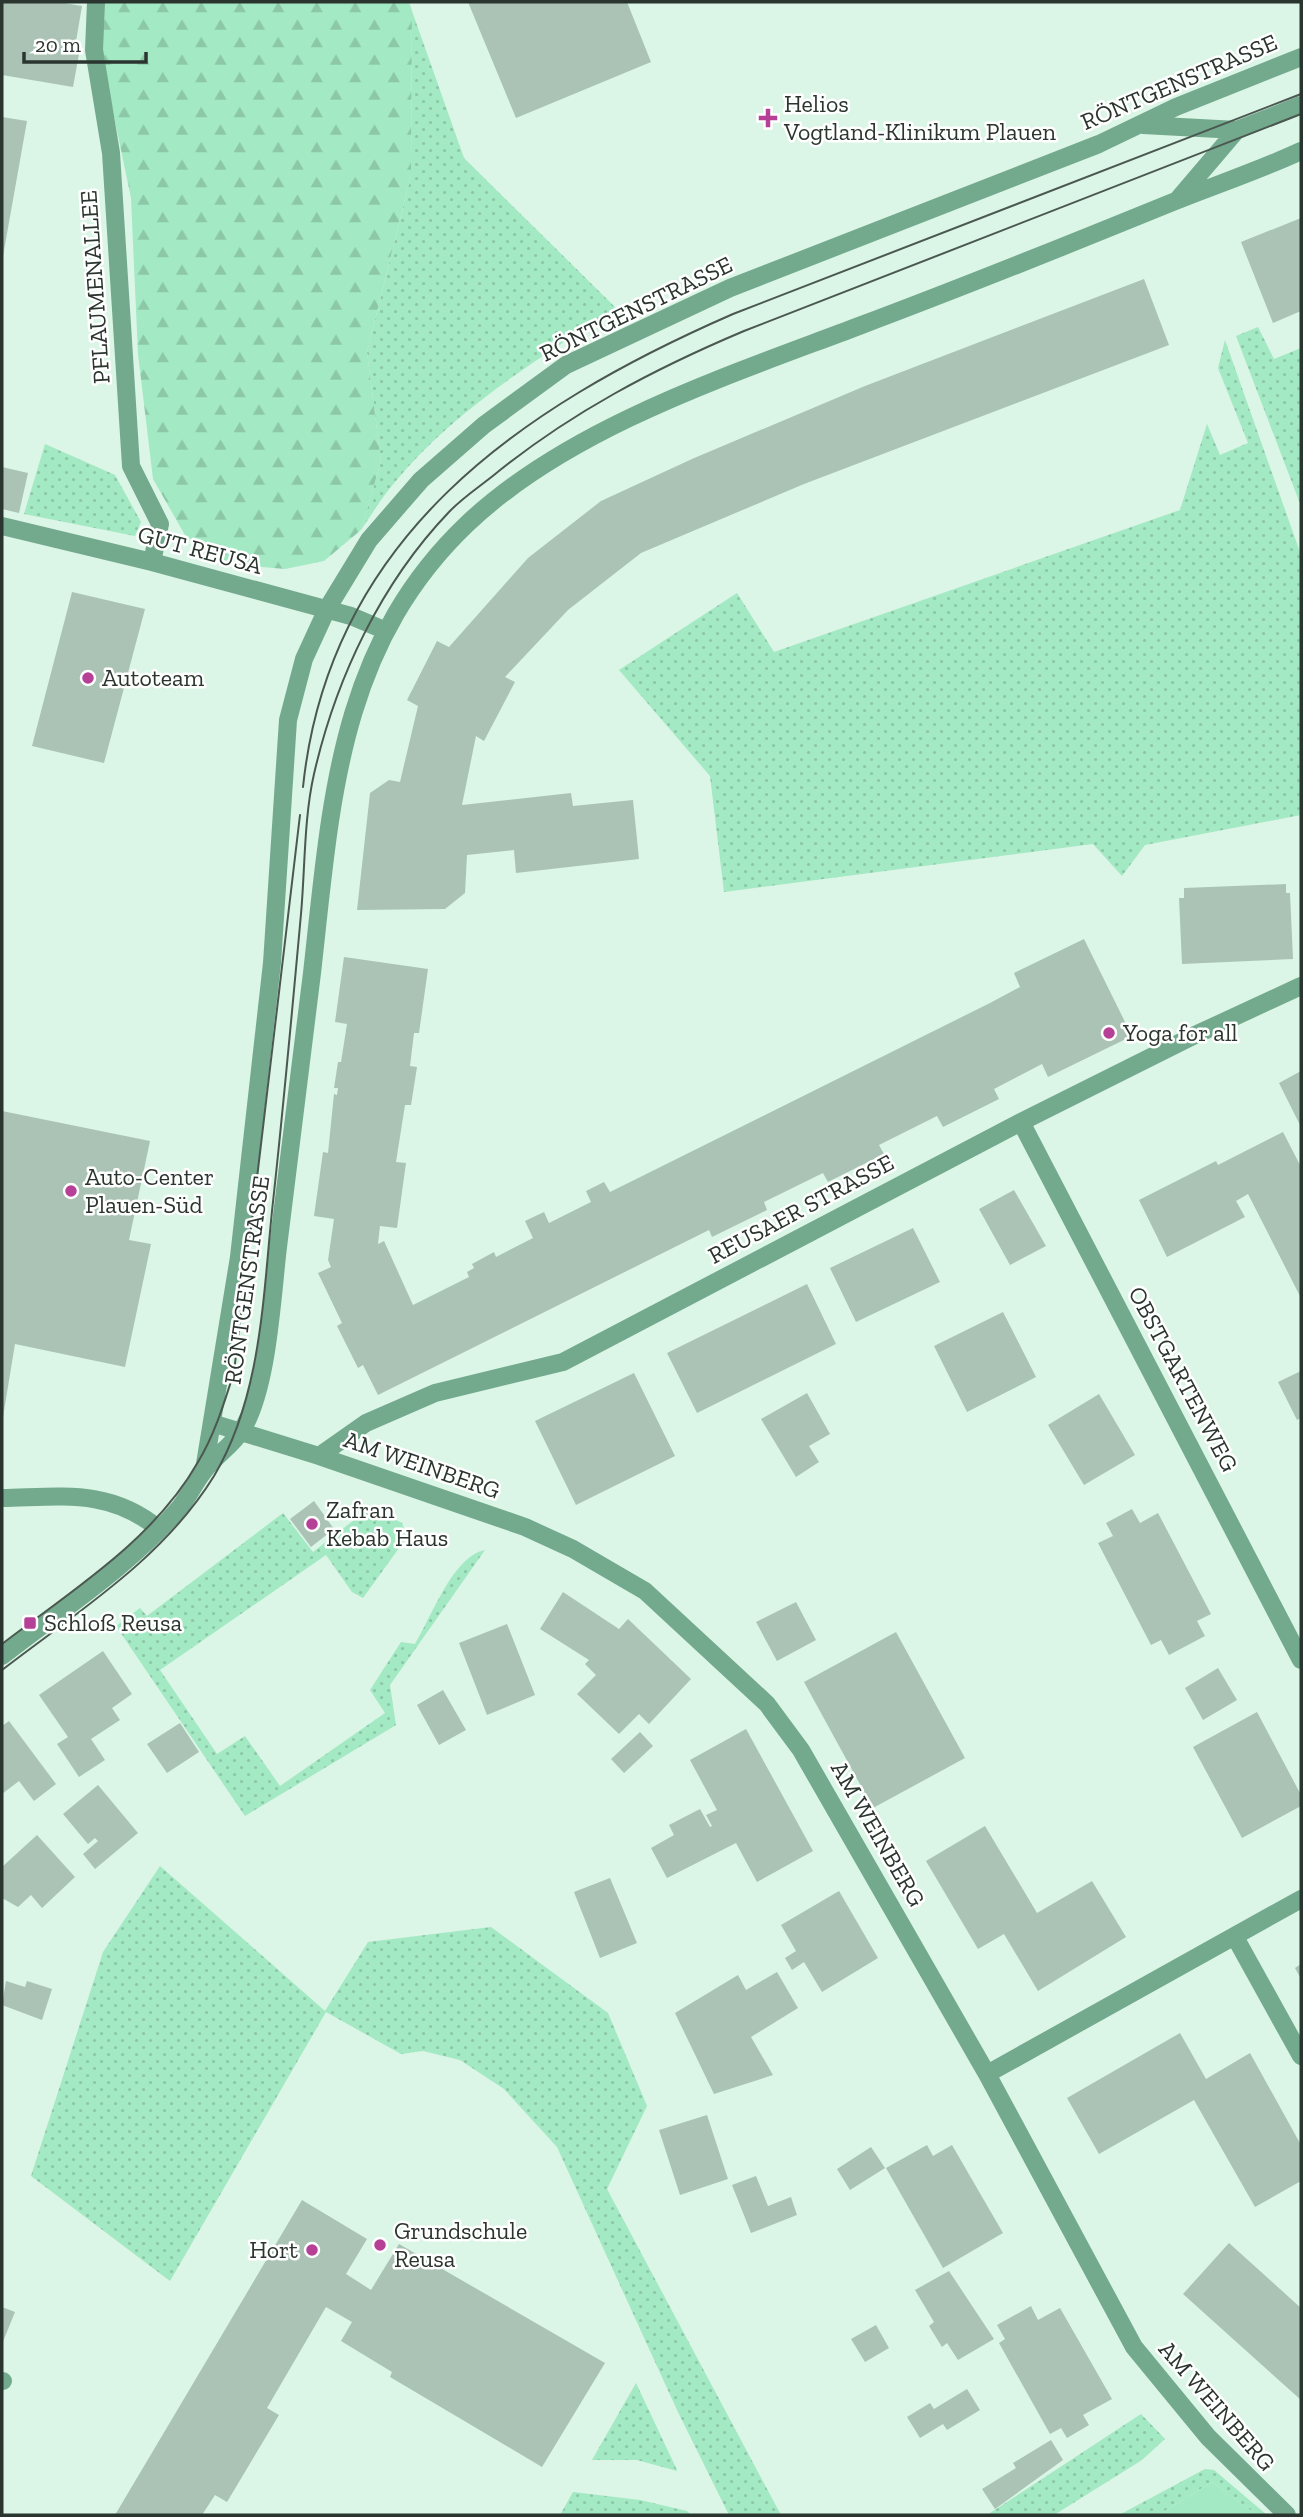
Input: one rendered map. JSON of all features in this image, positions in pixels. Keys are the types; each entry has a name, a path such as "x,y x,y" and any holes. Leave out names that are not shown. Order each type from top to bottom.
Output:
{"street":[{"name":"PFLAUMENALLEE","path":"96,2 94,50 111,153 131,466 160,524 152,562"},
{"name":"RÖNTGENSTRASSE","path":"204,1470 239,1257 270,990 281,866 288,720 304,659 327,609 369,540 421,480 485,425 566,365 730,288 1099,144 1176,107 1301,57"},
{"path":"1139,125 1237,130 1301,105"},
{"path":"1177,200 1237,130"},
{"name":"RÖNTGENSTRASSE","path":"204,1470 242,1431 256,1398 265,1345 314,935 337,776 356,698 384,630 422,576 466,525 511,489 585,441 746,369 968,286 1301,151"},
{"name":"GUT REUSA","path":"2,526 152,562 327,609 384,630"},
{"name":"REUSAER STRASSE","path":"319,1456 366,1423 435,1393 563,1363 1021,1122 1193,1036 1301,986"},
{"name":"OBSTGARTENWEG","path":"1021,1122 1301,1660"},
{"name":"AM WEINBERG","path":"212,1423 319,1456 525,1527 573,1549 645,1591 767,1704 801,1750 987,2074 1133,2347 1208,2437 1287,2515"},
{"path":"2,1656 120,1565 159,1529 192,1491 204,1470"},
{"path":"2,1497 79,1497 116,1502 159,1529"},
{"path":"987,2074 1301,1899"},
{"path":"1235,1937 1301,2056"}],"green space":[{"path":"104,2 409,2 412,11 411,175 367,352 381,461 361,530 324,561 285,569 241,565 214,557 185,535 153,479 138,354 131,198 100,49"},
{"path":"412,11 464,158 616,308 498,387 443,432 395,482 361,530 381,461 367,352 411,175"},
{"path":"1258,327 1274,359 1301,348 1301,506 1236,336"},
{"path":"1225,340 1301,555 1301,815 1145,845 1122,876 1093,844 724,892 710,776 619,670 737,593 774,652 1180,510 1207,424 1220,455 1248,443 1218,368"},
{"path":"45,444 115,475 141,522 135,536 24,514"},
{"path":"378,1511 402,1523 407,1537 363,1598 352,1592 326,1555 160,1670 217,1754 245,1736 280,1786 385,1713 370,1690 401,1642 415,1644 453,1576 473,1555 485,1550 390,1685 396,1725 245,1816 116,1626 140,1608 147,1616 283,1513 313,1552 363,1513"},
{"path":"160,1866 325,2011 368,1942 491,1927 608,2013 647,2106 607,2189 781,2515 729,2515 677,2410 557,2147 504,2089 460,2060 423,2051 401,2054 326,2012 170,2281 31,2176 103,1952"},
{"path":"636,2383 677,2471 637,2460 592,2460"},
{"path":"1141,2414 1165,2439 1142,2460 1054,2515 987,2515"},
{"path":"1205,2469 1214,2470 1267,2515 1257,2515 1212,2482 1158,2515 1119,2515"},
{"path":"1212,2482 1257,2515 1158,2515"},
{"path":"573,2492 640,2500 687,2511 691,2515 560,2515"}],"building":[{"path":"2,2 58,2 82,6 74,53 79,54 73,87 2,75"},
{"path":"468,2 627,2 651,62 516,118"},
{"path":"2,117 27,121 3,256 2,256"},
{"path":"1301,218 1301,311 1273,323 1241,242"},
{"path":"1144,279 1169,345 804,484 641,553 568,610 505,677 515,682 484,741 476,736 462,805 571,793 573,806 633,800 639,859 516,873 514,850 467,855 465,893 445,909 357,910 370,793 389,780 400,782 418,706 407,700 437,641 449,647 528,558 601,501 692,459 865,386"},
{"path":"2,467 28,473 19,513 2,509"},
{"name":"Autoteam","path":"72,592 145,609 104,763 32,746"},
{"path":"1286,884 1286,893 1290,893 1293,959 1182,964 1179,898 1184,898 1184,888"},
{"path":"1084,939 1132,1036 1048,1077 1042,1064 994,1089 999,1099 943,1127 937,1116 879,1145 884,1154 828,1182 823,1173 764,1202 767,1210 712,1237 709,1230 378,1395 363,1365 358,1368 337,1326 342,1323 318,1273 331,1267 328,1260 334,1219 314,1216 323,1152 328,1153 334,1094 337,1095 338,1088 334,1088 347,1024 335,1022 344,957 428,969 419,1033 414,1033 410,1066 417,1067 411,1105 405,1105 396,1162 406,1163 397,1228 380,1226 378,1244 384,1241 413,1305 469,1277 467,1272 474,1268 472,1264 494,1252 496,1257 533,1238 525,1221 544,1212 549,1223 591,1202 586,1191 604,1182 610,1192 990,1003 1020,987 1014,973"},
{"path":"1301,1071 1301,1127 1279,1083"},
{"name":"Auto-Center Plauen-Süd","path":"2,1111 150,1141 129,1240 151,1244 125,1367 15,1344 3,1417"},
{"path":"1283,1132 1301,1167 1301,1298 1248,1194 1236,1201 1245,1217 1167,1257 1139,1200 1216,1161 1218,1165"},
{"path":"1014,1190 1046,1246 1010,1265 979,1209"},
{"path":"913,1228 940,1282 856,1322 830,1268"},
{"path":"807,1284 836,1344 697,1413 667,1353"},
{"path":"1003,1312 1036,1377 967,1412 934,1346"},
{"path":"1301,1371 1301,1418 1297,1420 1278,1382"},
{"path":"634,1373 675,1456 576,1505 535,1421"},
{"path":"807,1393 830,1434 809,1446 819,1462 796,1477 761,1419"},
{"path":"1099,1394 1135,1455 1084,1485 1048,1425"},
{"name":"Zafran Kebab Haus","path":"314,1501 334,1529 311,1547 290,1519"},
{"path":"1132,1509 1140,1523 1158,1513 1211,1614 1197,1621 1205,1636 1169,1655 1161,1640 1151,1645 1098,1543 1113,1536 1106,1523"},
{"path":"563,1592 619,1629 628,1619 691,1679 649,1724 639,1714 619,1734 577,1694 596,1675 585,1664 589,1660 540,1629"},
{"path":"796,1602 816,1640 777,1661 756,1622"},
{"path":"507,1624 535,1695 487,1715 459,1643"},
{"path":"896,1632 965,1758 873,1808 804,1682"},
{"path":"103,1651 132,1694 112,1708 120,1720 91,1739 105,1760 79,1777 57,1744 68,1737 39,1695"},
{"path":"1218,1668 1237,1700 1203,1720 1185,1688"},
{"path":"443,1690 466,1730 439,1745 417,1705"},
{"path":"1257,1712 1301,1795 1301,1806 1242,1838 1193,1747"},
{"path":"9,1721 56,1784 34,1801 19,1781 2,1794 2,1726"},
{"path":"180,1723 199,1752 167,1773 147,1744"},
{"path":"746,1729 813,1851 757,1882 736,1843 667,1878 651,1848 674,1835 669,1825 700,1809 710,1827 712,1826 706,1815 717,1810 690,1760"},
{"path":"640,1732 653,1746 624,1773 611,1759"},
{"path":"98,1785 138,1833 95,1869 83,1854 98,1841 95,1838 88,1844 63,1814"},
{"path":"985,1826 1037,1913 1092,1881 1126,1937 1038,1991 1004,1934 978,1949 926,1861"},
{"path":"37,1835 75,1877 42,1908 31,1895 18,1907 2,1898 2,1867"},
{"path":"610,1878 637,1943 600,1958 574,1892"},
{"path":"839,1891 878,1958 822,1992 804,1962 792,1970 785,1958 796,1951 781,1925"},
{"path":"1301,1964 1301,1979 1295,1968"},
{"path":"777,1972 798,2008 751,2037 773,2075 714,2094 675,2013 738,1975 746,1990"},
{"path":"6,1981 25,1987 27,1981 52,1989 42,2020 2,2005"},
{"path":"1180,2033 1206,2079 1250,2053 1301,2145 1301,2181 1255,2207 1194,2100 1099,2154 1067,2098"},
{"path":"707,2115 728,2179 680,2195 659,2130"},
{"path":"927,2145 933,2156 952,2145 1003,2233 943,2268 886,2168"},
{"path":"871,2147 885,2168 850,2190 837,2169"},
{"path":"756,2176 768,2206 791,2197 797,2215 751,2233 732,2185"},
{"path":"302,2200 367,2239 346,2274 371,2290 399,2244 605,2363 542,2467 390,2377 392,2372 341,2341 352,2322 326,2307 267,2408 279,2415 227,2502 215,2495 202,2515 115,2515"},
{"path":"1229,2243 1301,2308 1301,2400 1183,2294"},
{"path":"949,2271 994,2339 958,2360 947,2343 942,2347 929,2326 934,2322 915,2290"},
{"path":"1031,2306 1038,2320 1060,2308 1112,2399 1083,2415 1089,2425 1067,2438 1061,2428 1050,2434 999,2343 1005,2339 997,2325"},
{"path":"2,2307 15,2312 2,2344"},
{"path":"876,2325 889,2348 865,2362 851,2339"},
{"path":"967,2389 980,2410 947,2430 943,2424 920,2438 907,2417 930,2403 934,2409"},
{"path":"1051,2440 1063,2460 995,2509 982,2489 1016,2468 1013,2463"}],"tram line":[{"path":"303,787 320,699 351,621 394,552 448,492 510,439 580,392 654,351 733,314 1301,94"},
{"path":"2,1670 89,1605 144,1559 170,1533 214,1476 230,1446 242,1414 251,1381 262,1313 314,774 335,703 364,634 402,569 425,540 459,502 523,453 583,412 645,377 744,331 1301,114"},
{"path":"2,1644 83,1584 159,1516 198,1462 219,1418 234,1372 300,815"}],"place":[{"name":"Helios Vogtland-Klinikum Plauen","path":"768,118"},
{"name":"Autoteam","path":"88,678"},
{"name":"Yoga for all","path":"1109,1033"},
{"name":"Auto-Center Plauen-Süd","path":"71,1191"},
{"name":"Zafran Kebab Haus","path":"312,1524"},
{"name":"Schloß Reusa","path":"30,1623"},
{"name":"Grundschule Reusa","path":"380,2245"},
{"name":"Hort","path":"312,2250"}]}
